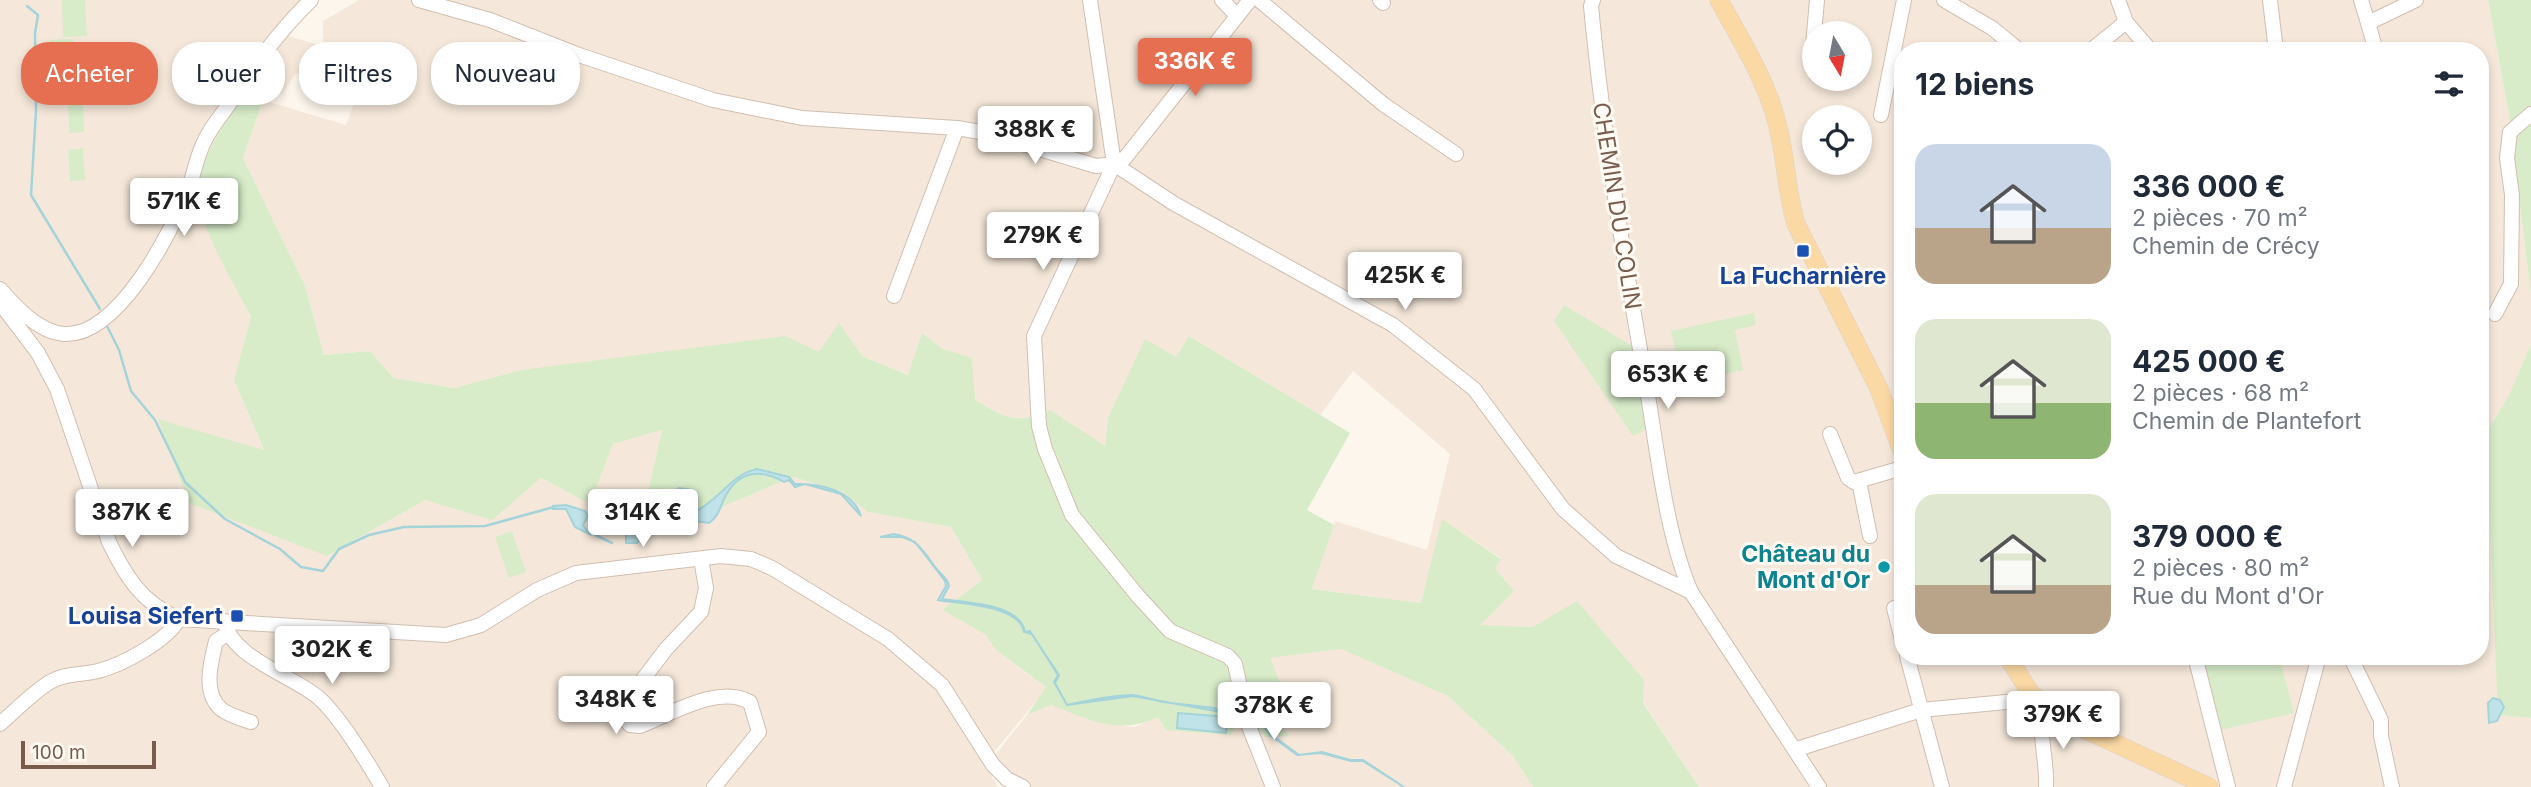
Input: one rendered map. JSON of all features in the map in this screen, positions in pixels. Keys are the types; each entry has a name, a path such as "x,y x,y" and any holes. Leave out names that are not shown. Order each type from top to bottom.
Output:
{"main road":[{"path":"1719,0 1749,54 1777,121 1796,224 1880,389 1894,429"},
{"path":"2014,665 2040,700 2067,721 2209,787"}],"street":[{"path":"0,289 18,309 40,324 67,334 85,329 121,306 145,273 180,210 205,140 279,32 312,0"},
{"path":"419,0 490,20 579,55 713,100 802,118 957,128 986,133 1096,166 1114,164 1125,158 1250,0"},
{"path":"1090,0 1114,164 1038,323 1034,348 1039,426 1045,449 1072,514 1170,631 1228,656 1235,664 1248,724 1273,787"},
{"path":"1222,0 1237,16"},
{"path":"1259,0 1384,104 1457,154"},
{"name":"CHEMIN DU COLIN","path":"1594,0 1591,6 1600,94 1626,278 1661,473 1676,537 1676,557 1691,592 1797,749 1819,787"},
{"path":"1815,21 1817,0"},
{"path":"1896,42 1904,0"},
{"path":"1944,0 1992,28 2009,42"},
{"path":"2118,0 2126,22 2143,42"},
{"path":"2270,0 2275,42"},
{"path":"2361,0 2373,42"},
{"path":"2368,23 2416,0"},
{"path":"2101,42 2126,22"},
{"path":"1881,115 1894,50"},
{"path":"2495,314 2511,284 2512,195 2507,158 2510,132 2531,114"},
{"path":"894,296 957,128"},
{"path":"1114,164 1173,203 1393,325 1474,389 1563,509 1616,556 1691,592"},
{"path":"0,303 38,353 57,389 109,542 120,564 146,600 179,619 226,628 446,635 481,625 537,590 576,573 736,556 772,568 888,639 942,685 993,765 1007,779 1021,787"},
{"path":"1830,434 1848,478 1859,481 1894,470"},
{"path":"1859,481 1870,536"},
{"path":"701,559 706,588 701,612 625,704 624,716 630,725 640,726 713,698 737,695 750,702 759,732 714,787"},
{"path":"0,724 50,682 63,676 99,671 144,649 174,628 179,619"},
{"path":"226,628 216,641 208,675 214,701 222,710 251,722"},
{"path":"226,628 241,648 320,699 382,787"},
{"path":"1909,665 1942,787"},
{"path":"2197,665 2228,787"},
{"path":"2284,787 2317,665"},
{"path":"2354,665 2381,720 2381,736 2392,787"},
{"path":"1797,749 1921,710 2040,700 2040,719 2048,765 2046,787"}],"shaded area":[{"path":"0,0 304,0 272,31 308,42 299,42 299,73 295,74 285,90 285,42 172,42 172,105 245,105 208,229 251,318 234,380 264,451 327,556 425,500 492,519 541,478 590,504 613,444 662,430 642,518 722,507 793,477 843,492 869,512 951,527 982,580 942,610 986,634 996,650 1047,688 984,764 998,787 0,787"},
{"path":"359,0 2488,0 2509,115 2531,295 2531,344 2509,395 2489,429 2489,42 1894,42 1894,665 2489,665 2489,499 2499,715 2531,718 2531,787 1699,787 1643,702 1533,627 1480,626 1514,591 1495,568 1501,558 1443,520 1421,603 1312,589 1335,521 1427,550 1450,454 1353,371 1320,415 1189,336 1176,357 1108,418 1105,446 1034,417 1007,419 974,400 972,359 943,349 922,333 909,375 862,356 819,353 521,370 454,388 394,378 370,351 324,355 305,286 243,158 261,105 280,105 346,125 354,105 417,105 417,42 323,42 323,21"},
{"path":"1341,649 1448,696 1513,756 1533,787 1016,787 989,763 1027,715 1051,705 1104,724 1135,727 1158,716 1242,711 1288,736 1261,701 1270,658"}],"green space":[{"path":"62,0 85,0 87,36 63,37"},
{"path":"2488,0 2531,0 2531,295 2509,115"},
{"path":"73,39 73,42 50,42"},
{"path":"68,105 83,105 84,132 69,133"},
{"path":"236,105 261,105 243,158 305,286 324,355 370,351 394,378 454,388 521,370 785,336 819,352 839,323 862,356 908,375 922,333 943,349 972,358 975,400 1011,417 1028,417 1050,410 1105,446 1108,418 1145,339 1176,357 1189,336 1350,433 1307,510 1334,525 1312,589 1421,603 1442,519 1501,559 1495,568 1514,591 1481,625 1533,627 1577,601 1644,680 1643,703 1699,787 1533,787 1513,756 1448,696 1341,649 1270,658 1284,693 1261,701 1289,736 1265,737 1243,711 1231,735 1166,730 1158,717 1130,725 1104,724 1051,705 1027,715 1046,687 996,650 985,634 942,610 982,580 951,527 868,512 843,492 793,477 722,507 642,518 662,430 613,444 590,504 541,478 492,520 425,500 327,556 189,503 158,419 264,450 234,380 251,317 211,239 198,192 204,165"},
{"path":"83,148 85,180 70,181 68,150"},
{"path":"1564,305 1634,347 1650,427 1633,436 1554,321"},
{"path":"1754,313 1756,325 1735,330 1743,370 1652,390 1646,362 1676,355 1671,331"},
{"path":"2531,344 2531,718 2498,715 2489,504 2489,429 2509,395"},
{"path":"512,531 526,572 509,578 495,537"},
{"path":"2202,665 2281,665 2294,713 2220,730"}],"water":[{"path":"757,469 789,477 795,484 805,484 795,487 789,480 784,482 768,475 745,476 732,487 718,513 709,523 688,520 689,492 679,491 640,507 679,488 692,490 690,520 697,521 698,510 741,476"},
{"path":"805,484 843,494 857,507 861,516 841,494"},
{"path":"566,505 585,511 588,516 583,525 589,534 575,527 566,509 553,509 553,506"},
{"path":"637,518 642,518 643,536 637,543 626,543 626,531"},
{"path":"894,534 902,536 912,541 902,537 880,537"},
{"path":"917,545 948,583 942,599 1003,610 1021,622 1025,632 1030,631 1032,634 1024,632 1020,623 1001,611 938,600 946,586 945,581"},
{"path":"1124,695 1136,696 1154,700 1133,696 1067,705"},
{"path":"2493,698 2500,700 2504,707 2497,721 2489,723 2488,703"},
{"path":"1174,703 1214,708 1243,716"},
{"path":"1178,713 1228,717 1226,733 1177,728"},
{"path":"1258,716 1272,735 1299,755 1270,735 1258,718 1255,719"},
{"path":"1322,752 1350,760 1363,760 1404,787 1363,761 1351,761 1321,753 1303,755"}],"waterway":[{"path":"27,6 38,15 35,33 36,111 31,195 100,309"},
{"path":"106,324 119,350 131,391 155,420 185,482 225,519 280,549 301,567 323,571 339,549 369,535 404,527 485,526 554,507"},
{"path":"636,521 637,513 644,506"},
{"path":"587,531 612,543"}],"place":[{"name":"La Fucharnière","path":"1803,251"},
{"name":"Château du Mont d'Or","path":"1884,567"},
{"name":"Louisa Siefert","path":"237,616"}]}
